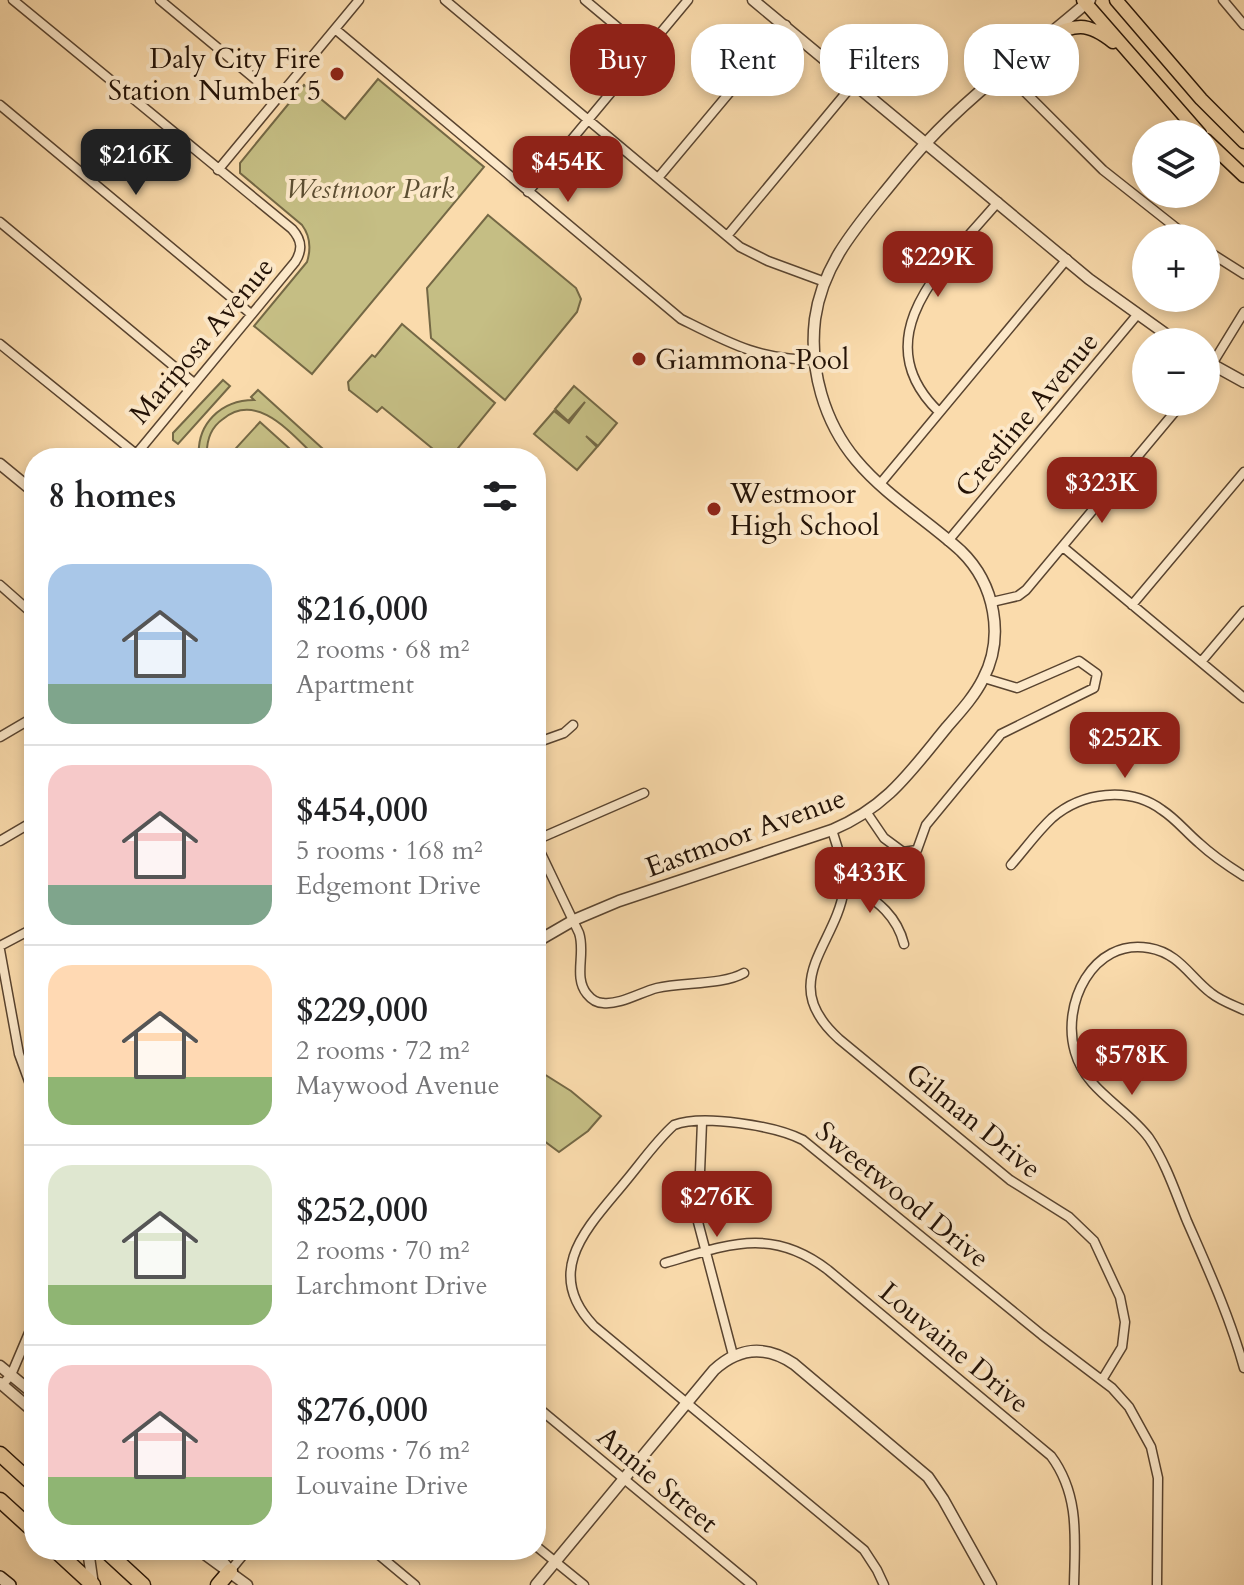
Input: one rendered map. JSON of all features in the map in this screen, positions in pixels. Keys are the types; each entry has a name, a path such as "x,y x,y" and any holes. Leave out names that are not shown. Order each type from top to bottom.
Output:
{"highway":[{"path":"0,1454 24,1476"},
{"path":"3,1503 24,1522"},
{"path":"66,1560 93,1585"},
{"path":"116,1560 143,1585"},
{"path":"218,1585 230,1571"}],"main road":[{"path":"1116,0 1201,99 1244,142"},
{"path":"1130,0 1160,51"},
{"path":"1087,1 1188,120"},
{"path":"1079,27 1087,27 1101,34 1134,60"},
{"path":"1220,153 1244,176"},
{"path":"0,1577 10,1585"}],"street":[{"name":"Mariposa Avenue","path":"13,0 292,229 301,244 295,262 144,448"},
{"path":"160,0 278,98"},
{"path":"218,170 359,0"},
{"path":"445,0 727,236 754,255 825,282"},
{"path":"585,0 614,24"},
{"path":"668,24 688,0"},
{"path":"753,0 785,24"},
{"path":"1223,0 1244,25"},
{"path":"1060,24 1087,1"},
{"path":"335,29 681,319 741,349 784,359 815,360"},
{"path":"804,40 820,53"},
{"path":"528,192 608,96"},
{"path":"658,178 727,96"},
{"path":"727,236 843,96"},
{"path":"872,96 1067,259 1156,328"},
{"path":"978,96 926,142 847,239 825,282 815,319 815,360 822,396 835,428 855,459 975,568 992,602 1022,594 1171,416"},
{"path":"1029,96 1103,170 1171,224"},
{"path":"0,105 251,314"},
{"path":"939,412 922,394 910,367 910,320 926,288 998,202"},
{"path":"0,222 194,383"},
{"path":"880,484 1067,259"},
{"path":"1220,259 1244,274"},
{"path":"1220,349 1244,312"},
{"name":"Crestline Avenue","path":"948,541 1137,315"},
{"path":"0,344 126,448"},
{"path":"1220,372 1244,382"},
{"path":"0,464 24,484"},
{"path":"1132,605 1244,472"},
{"path":"1063,547 1244,698"},
{"path":"0,585 24,606"},
{"name":"Eastmoor Avenue","path":"546,936 574,920 619,901 832,830 867,813 903,780 984,678 995,639 992,602"},
{"path":"1201,662 1244,611"},
{"path":"867,813 884,838 903,852 917,850 926,825 1001,734 1094,688 1097,674 1079,661 1017,688 984,678"},
{"path":"0,737 24,723"},
{"path":"546,739 564,733 573,725"},
{"path":"546,837 644,793"},
{"path":"1011,865 1064,809 1089,798 1114,795 1139,799 1160,808 1209,852 1244,876"},
{"path":"0,841 24,827"},
{"path":"832,830 846,885 871,895 884,907 904,944"},
{"path":"546,862 582,940 581,980 586,994 596,1002 608,1003 658,988 727,979 744,973"},
{"name":"Gilman Drive","path":"846,885 839,914 813,964 812,996 823,1022 839,1039 1010,1180 1069,1217 1094,1241 1120,1297 1125,1322 1122,1347 1102,1380"},
{"path":"24,934 0,948 24,1068"},
{"path":"1244,1010 1213,994 1183,964 1164,952 1130,948 1107,956 1087,975 1075,999 1072,1027 1076,1055 1087,1078 1130,1116 1157,1152 1222,1303 1244,1368"},
{"name":"Sweetwood Drive","path":"884,1585 864,1550 587,1319 576,1301 570,1271 580,1239 668,1131 682,1122 771,1128 812,1146 1121,1397 1138,1419 1153,1455 1159,1493 1157,1585"},
{"path":"702,1122 698,1222 733,1355"},
{"name":"Louvaine Drive","path":"665,1263 758,1242 784,1246 809,1256 1041,1446 1059,1467 1071,1493 1075,1523 1074,1585"},
{"path":"24,1344 11,1375 1,1384 24,1404"},
{"path":"536,1585 714,1370 733,1355 761,1350 786,1359 917,1466 943,1499 991,1585"},
{"path":"0,1366 24,1386"},
{"name":"Annie Street","path":"546,1414 752,1585"},
{"path":"546,1554 584,1585"},
{"path":"89,1560 93,1585"},
{"path":"211,1560 230,1571"},
{"path":"221,1560 247,1585"},
{"path":"230,1571 239,1560"},
{"path":"385,1560 415,1585"}],"green space":[{"name":"Westmoor Park","path":"378,79 484,167 312,374 254,326 307,262 309,239 302,225 240,173 240,163 304,85 345,119"},
{"path":"488,215 576,288 581,299 577,312 505,400 431,338 427,288"},
{"path":"402,324 495,403 458,448 432,448 382,407 377,412 349,390 348,382 372,355 375,357"},
{"path":"223,380 230,386 178,444 173,440 173,433"},
{"path":"574,386 617,423 598,446 586,436 597,447 577,470 534,434 554,411 569,423 585,402 568,421 555,409"},
{"path":"258,390 322,448 307,448 274,419 249,410 236,411 223,419 210,436 207,448 199,448 206,425 213,416 231,404 254,400 251,397"},
{"path":"260,422 289,448 236,448"},
{"path":"546,1075 601,1116 588,1131 559,1152 546,1142"}],"place":[{"name":"Daly City Fire Station Number 5","path":"337,74"},
{"name":"Giammona Pool","path":"639,359"},
{"name":"Westmoor High School","path":"714,509"}]}
